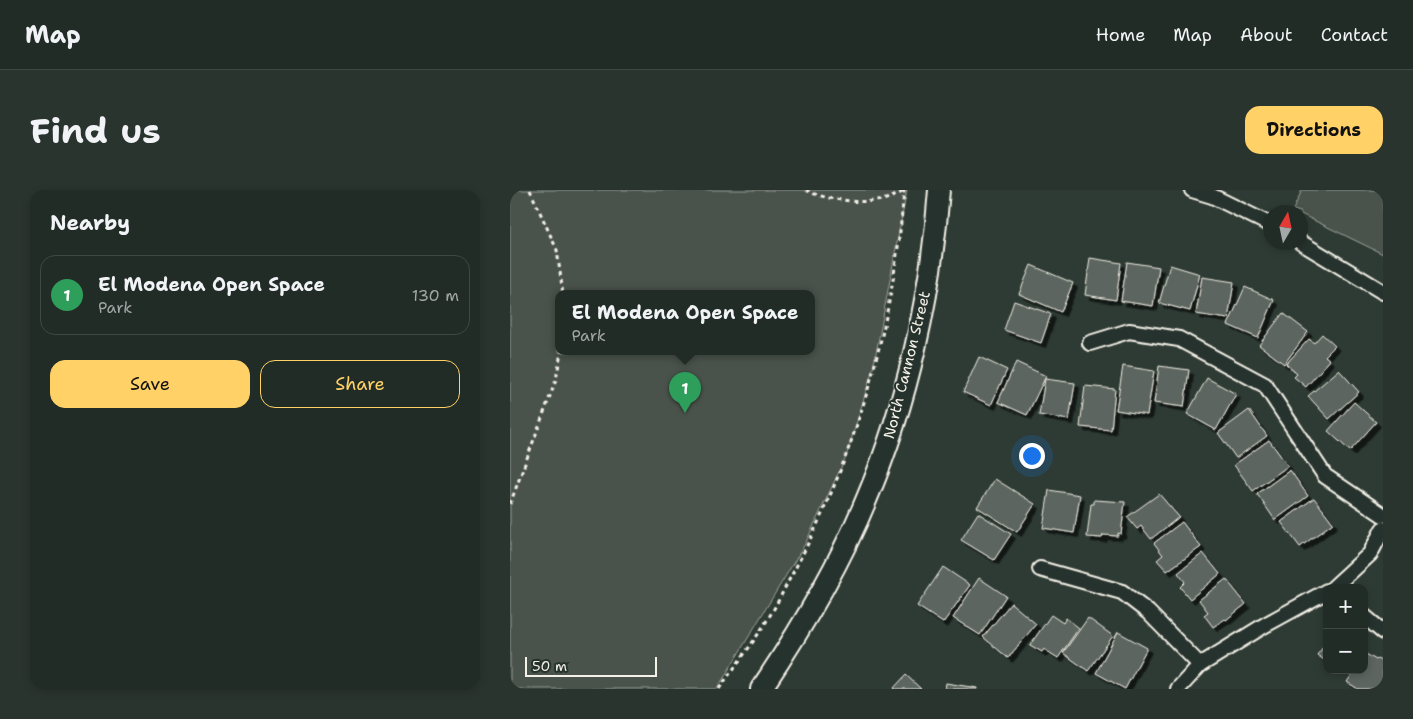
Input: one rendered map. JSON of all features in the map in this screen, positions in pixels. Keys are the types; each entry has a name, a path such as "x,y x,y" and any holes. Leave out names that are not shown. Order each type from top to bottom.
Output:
{"main road":[{"name":"North Cannon Street","path":"761,689 819,596 841,554 867,498 888,443 920,322 932,258 939,190"}],"street":[{"path":"1192,190 1212,196 1263,222"},
{"path":"1308,247 1383,292"},
{"path":"1090,343 1129,331 1179,339 1265,385 1325,476 1383,515"},
{"path":"1337,584 1370,554 1383,529"},
{"path":"1040,569 1122,592 1148,612 1200,665"},
{"path":"1178,689 1200,665 1265,625 1323,593"},
{"path":"1368,619 1383,632"}],"path":[{"path":"530,190 557,250 562,290"},
{"path":"806,190 813,194 857,202 885,199 904,190"},
{"path":"719,689 770,616 816,529 840,475 869,390 888,308 899,246 904,190"},
{"path":"510,504 556,380 560,355"}],"shaded area":[{"path":"510,190 907,190 873,369 846,457 805,544 717,689 510,689"},
{"path":"1302,190 1383,190 1383,254 1308,217 1308,205 1295,205"}],"building":[{"path":"1090,258 1121,263 1116,300 1085,295"},
{"path":"1127,262 1159,267 1153,306 1121,301"},
{"path":"1031,265 1073,283 1061,312 1019,294"},
{"path":"1170,265 1200,274 1190,311 1159,303"},
{"path":"1202,277 1234,282 1228,319 1196,314"},
{"path":"1245,287 1274,300 1258,338 1228,325"},
{"path":"1014,301 1051,314 1041,343 1004,330"},
{"path":"1283,313 1308,332 1284,364 1259,345"},
{"path":"1322,334 1335,346 1325,356 1330,360 1306,387 1294,377 1297,374 1286,364 1309,339 1314,343"},
{"path":"979,357 1007,370 991,405 963,392"},
{"path":"1016,362 1046,376 1027,415 998,402"},
{"path":"1123,366 1154,371 1147,415 1116,410"},
{"path":"1159,366 1189,370 1184,407 1154,403"},
{"path":"1339,370 1359,392 1329,419 1308,396"},
{"path":"1207,378 1236,394 1216,430 1187,414"},
{"path":"1045,379 1075,383 1069,420 1039,415"},
{"path":"1085,386 1115,389 1111,430 1080,427"},
{"path":"1354,402 1376,422 1350,451 1328,431"},
{"path":"1249,410 1267,436 1236,458 1218,433"},
{"path":"1269,440 1288,466 1253,491 1234,465"},
{"path":"1290,470 1308,496 1275,520 1257,494"},
{"path":"995,479 1035,504 1017,532 977,507"},
{"path":"1049,490 1080,495 1074,533 1043,528"},
{"path":"1159,494 1179,517 1151,539 1141,526 1137,529 1127,517"},
{"path":"1314,498 1333,523 1300,547 1281,522"},
{"path":"1094,500 1125,502 1121,534 1118,533 1118,536 1103,535 1102,538 1087,537 1091,504 1094,504"},
{"path":"978,513 1011,534 994,560 961,540"},
{"path":"1182,522 1201,547 1167,571 1157,560 1163,555 1154,543"},
{"path":"1203,553 1220,574 1190,599 1180,587 1185,582 1178,573"},
{"path":"943,567 970,585 943,623 917,606"},
{"path":"979,578 1006,596 980,635 953,618"},
{"path":"1226,579 1246,604 1226,620 1213,627 1204,615 1208,612 1199,600"},
{"path":"1011,603 1036,624 1008,658 983,637"},
{"path":"1051,615 1063,623 1066,618 1079,628 1058,658 1044,649 1042,652 1030,645"},
{"path":"1088,618 1113,636 1088,671 1063,653"},
{"path":"1118,632 1147,648 1125,689 1096,673"},
{"path":"1323,647 1323,659 1317,655"},
{"path":"1368,655 1383,662 1383,681 1377,689 1358,689 1347,682 1352,674 1368,674"},
{"path":"906,675 921,689 893,689"},
{"path":"946,683 977,688 977,689 945,689"}],"place":[{"name":"El Modena Open Space","path":"685,413"}]}
